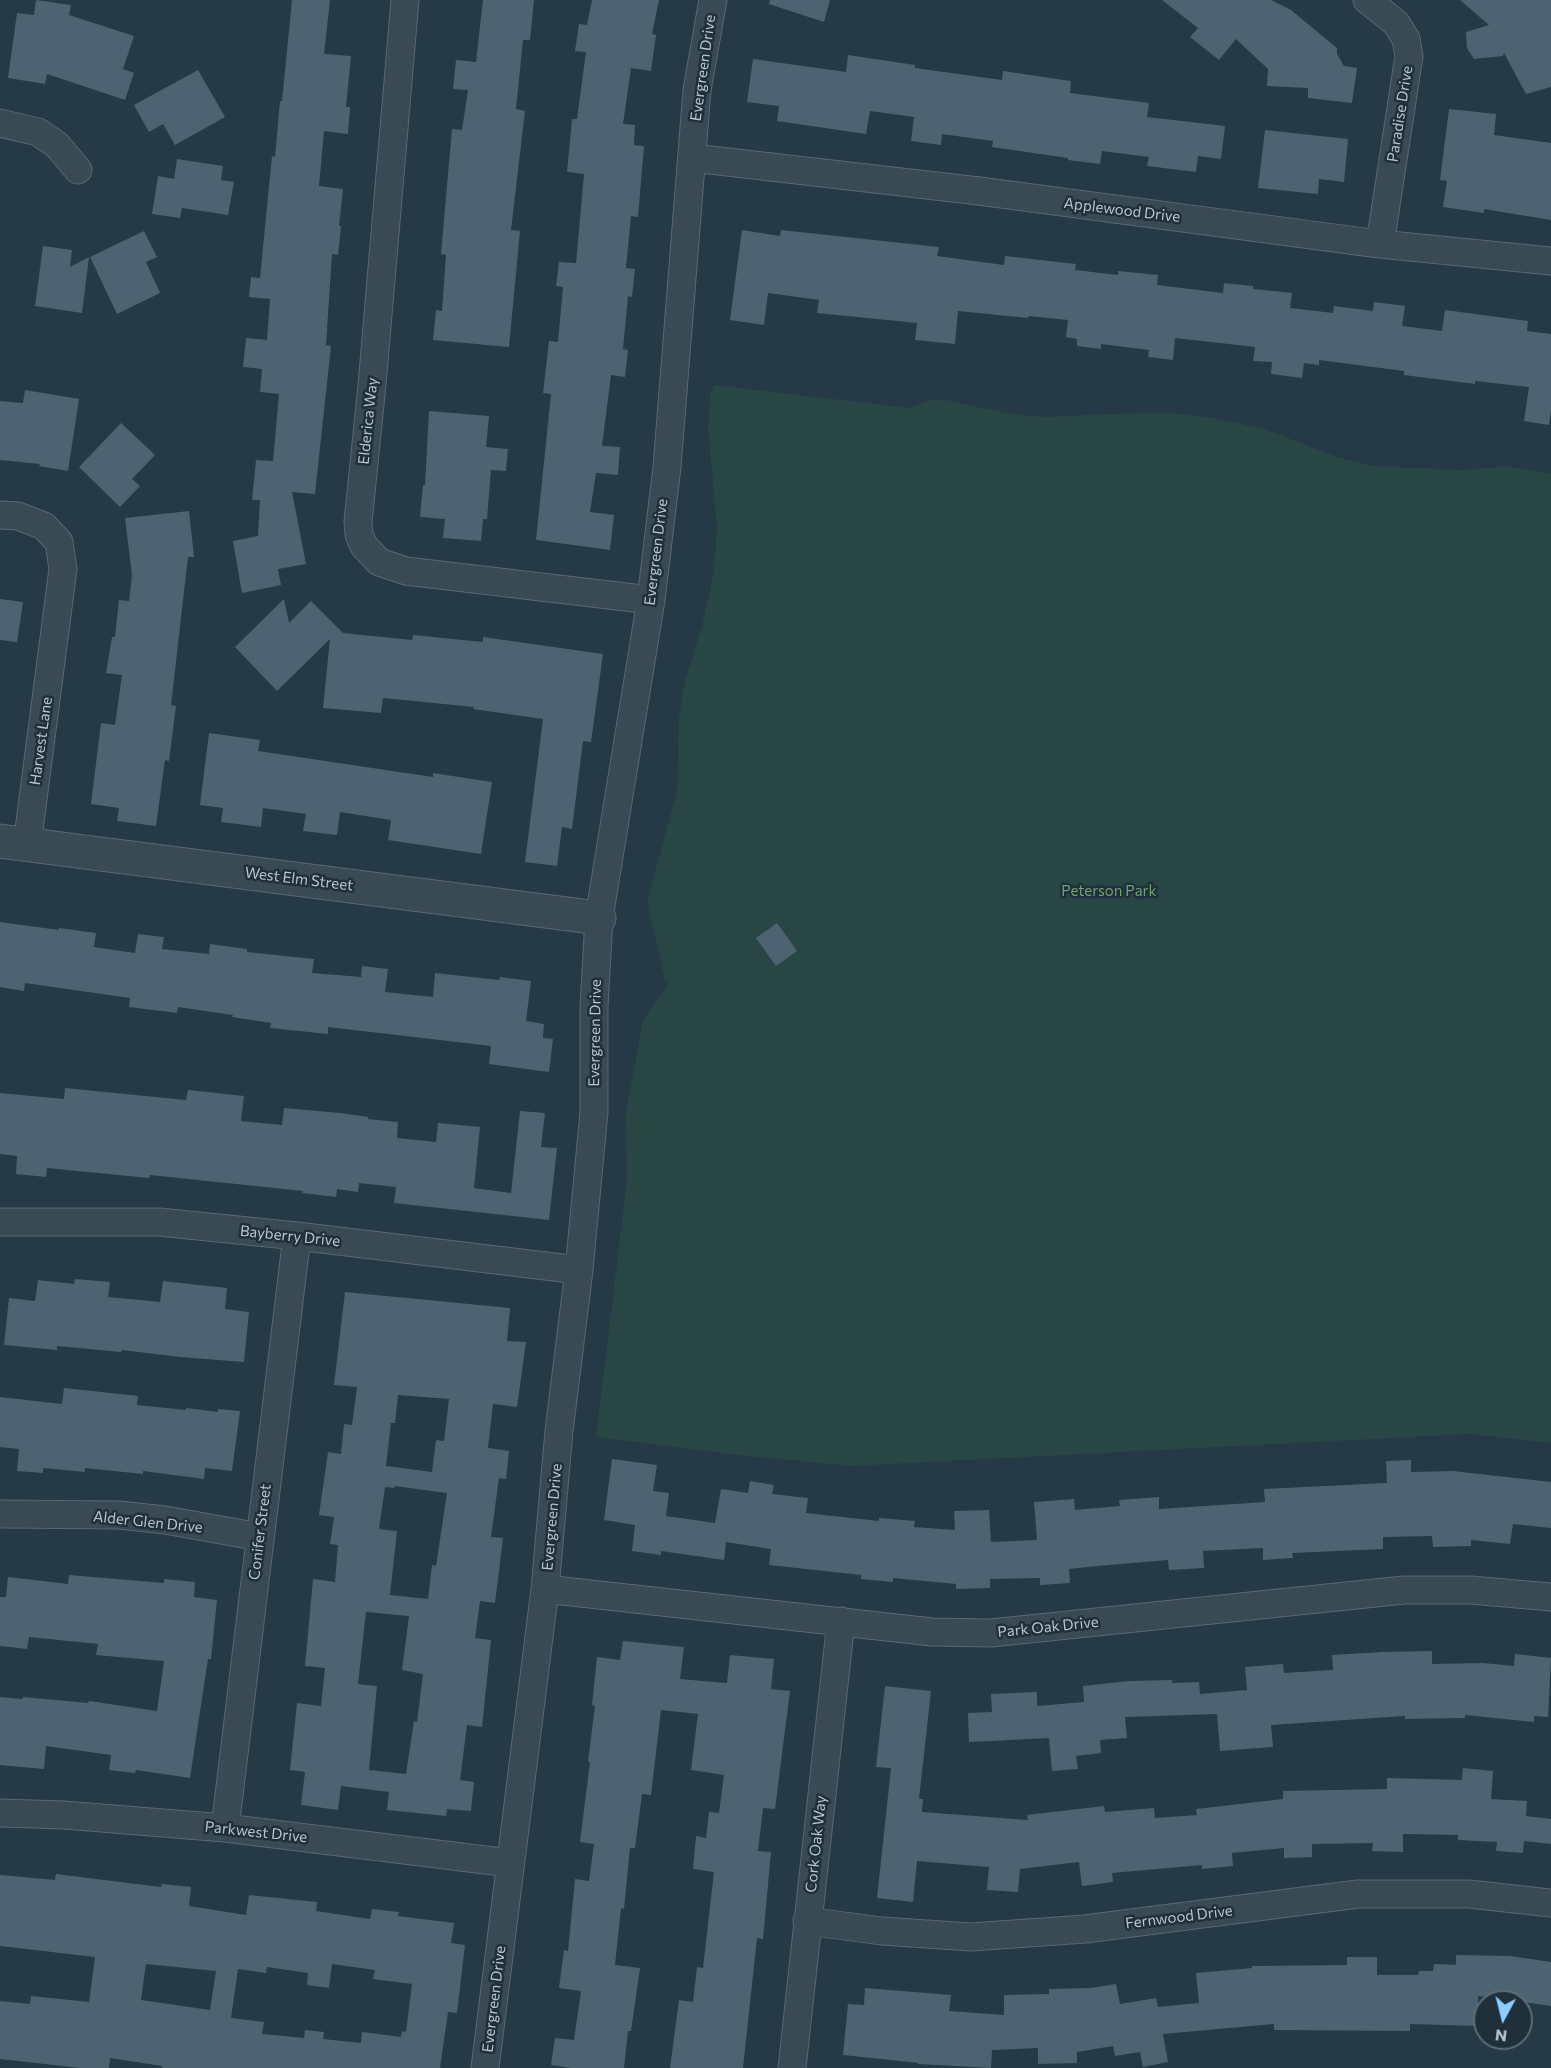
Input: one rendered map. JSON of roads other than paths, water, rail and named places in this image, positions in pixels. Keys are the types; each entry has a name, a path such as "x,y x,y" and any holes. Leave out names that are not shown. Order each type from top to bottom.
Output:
{"street":[{"name":"Elderica Way","path":"405,0 358,522 359,535 364,546 379,562 406,571 651,600"},
{"name":"Evergreen Drive","path":"485,2068 545,1589 559,1431 579,1270 594,1112 594,1006 599,918 651,600 667,467 697,90 713,0"},
{"name":"Paradise Drive","path":"1367,0 1396,24 1406,39 1409,56 1380,244"},
{"path":"0,123 38,132 57,145 78,170"},
{"name":"Applewood Drive","path":"693,158 979,191 1380,244 1551,261"},
{"name":"Harvest Lane","path":"0,515 18,516 44,526 59,542 63,569 55,637 13,843"},
{"name":"West Elm Street","path":"13,843 599,918"},
{"name":"Bayberry Drive","path":"0,1222 159,1222 579,1270"},
{"name":"Conifer Street","path":"225,1828 297,1236"},
{"name":"Alder Glen Drive","path":"0,1514 119,1515 165,1520 260,1537"},
{"name":"Park Oak Drive","path":"545,1589 932,1632 991,1633 1404,1590 1471,1590 1551,1597"},
{"name":"Cork Oak Way","path":"792,2068 841,1621"},
{"name":"Parkwest Drive","path":"0,1813 64,1815 225,1828 510,1863"},
{"name":"Fernwood Drive","path":"807,1921 882,1931 971,1937 1085,1929 1358,1894 1469,1894 1551,1903"}],"park label":[{"name":"Peterson Park","path":"1109,891"}]}
